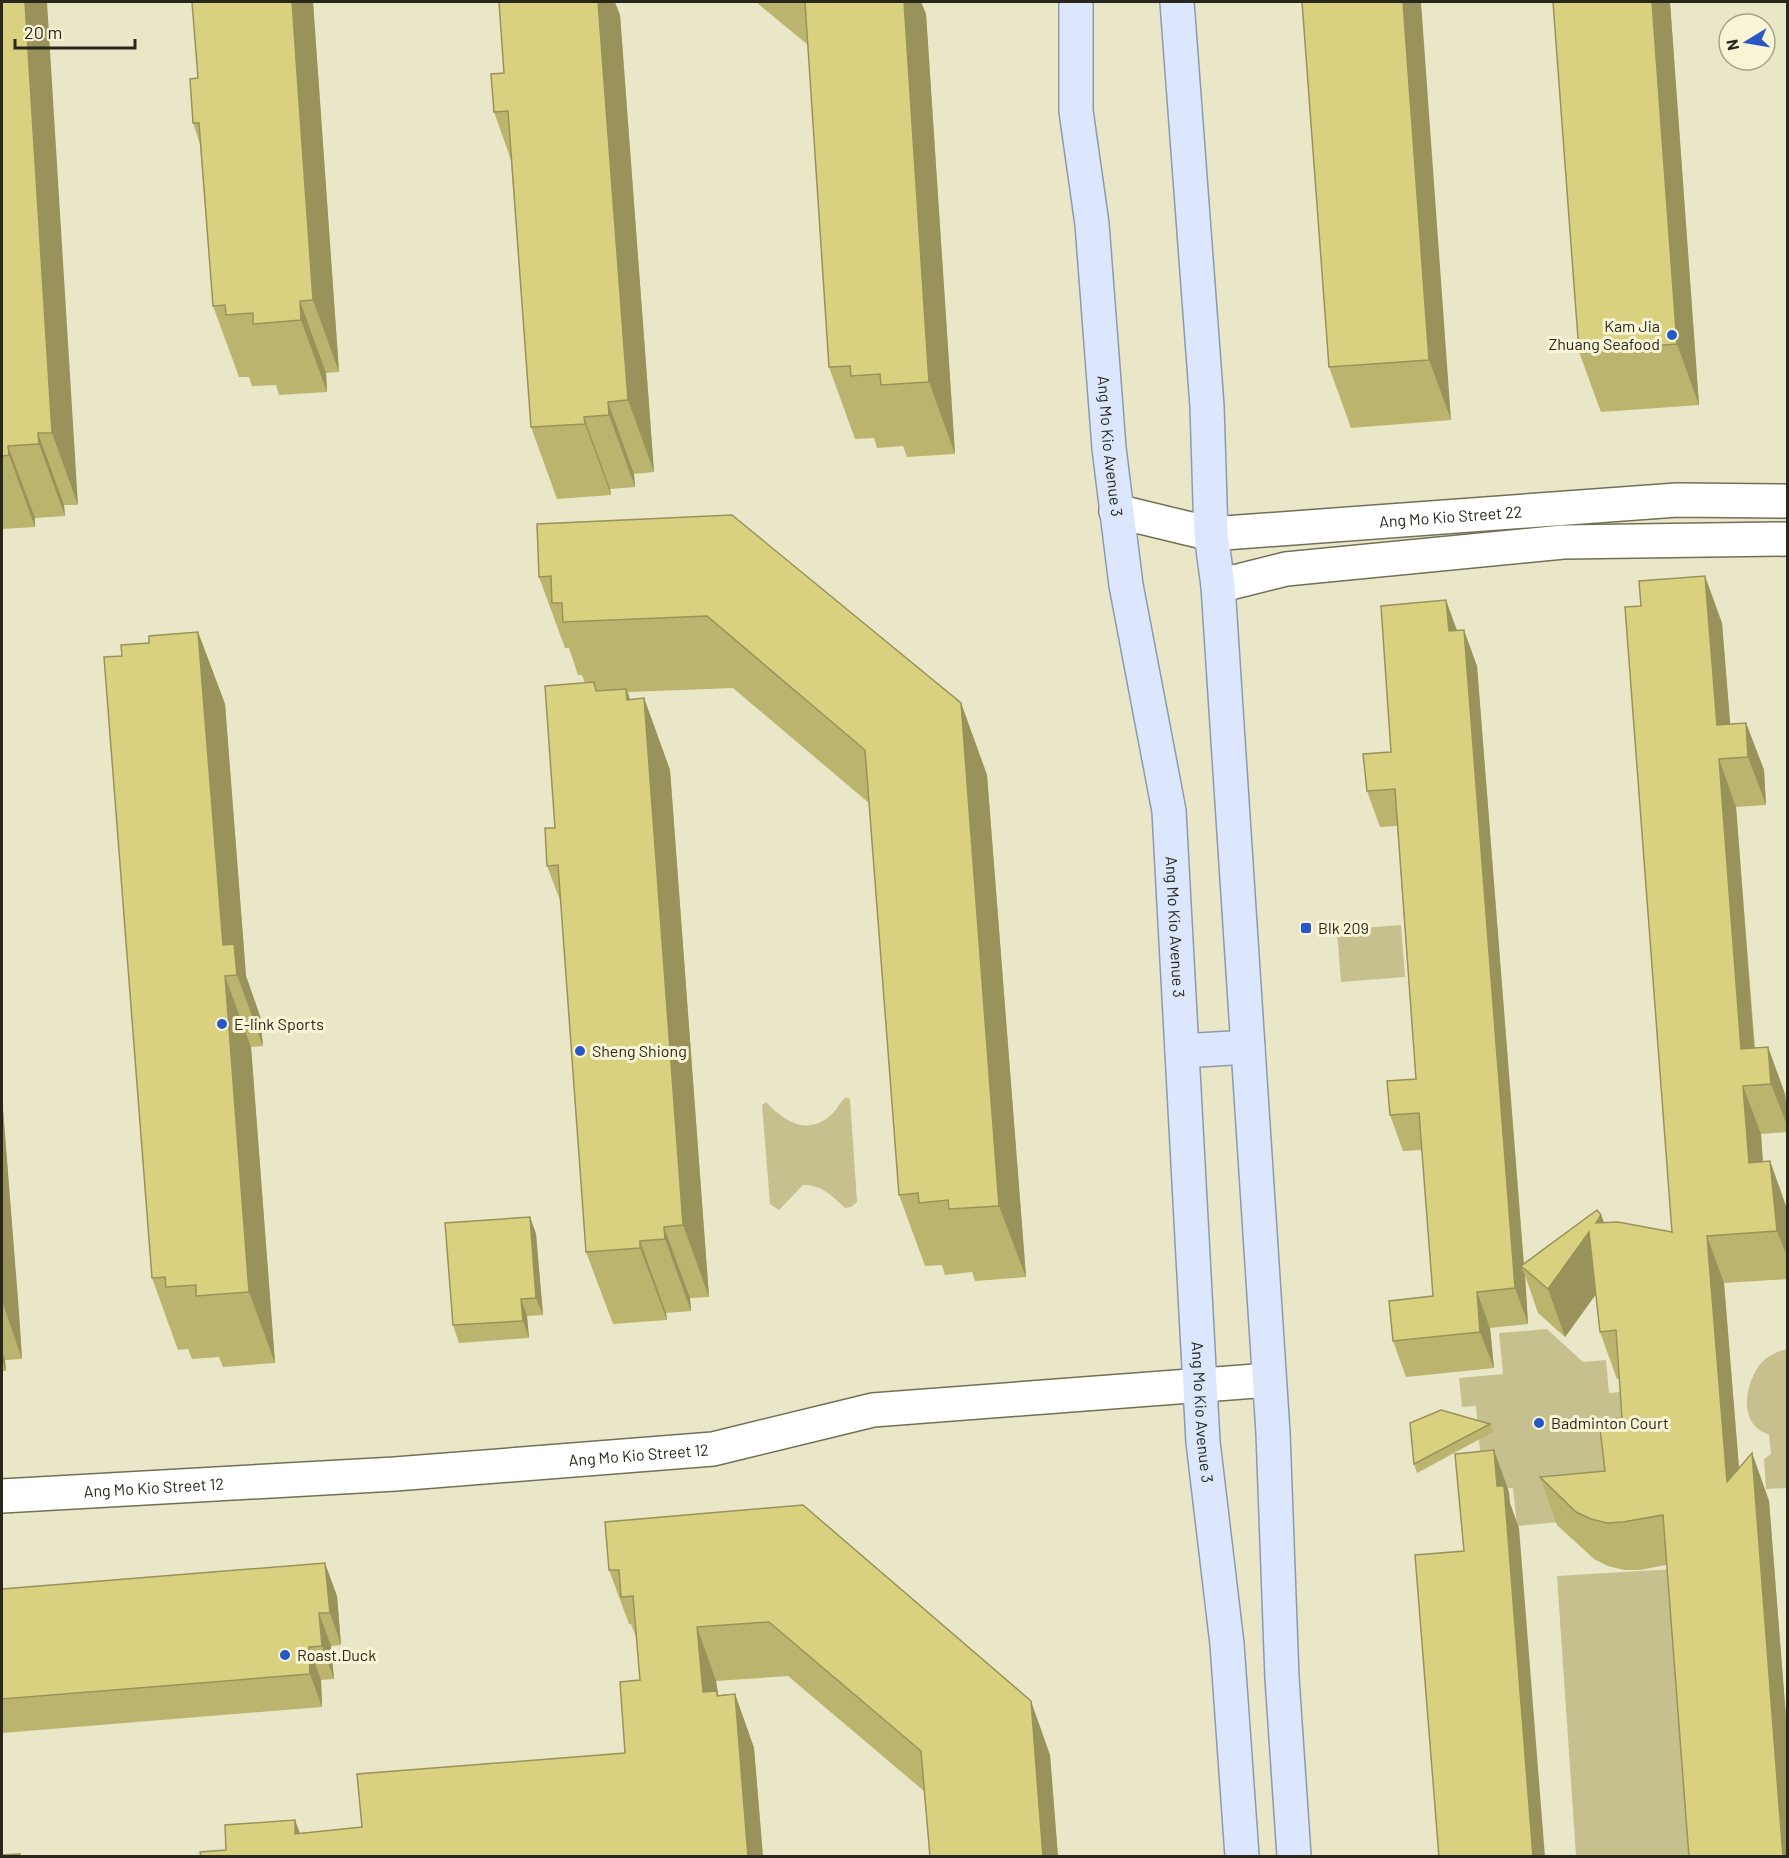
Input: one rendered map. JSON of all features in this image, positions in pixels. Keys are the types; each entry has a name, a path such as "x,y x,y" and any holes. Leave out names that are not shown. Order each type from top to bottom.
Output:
{"main road":[{"path":"1065,2 1077,36"},
{"name":"Ang Mo Kio Avenue 3","path":"1076,2 1076,111 1092,224 1116,511 1126,585 1169,811 1203,1442 1227,1644 1242,1857"},
{"path":"1177,2 1207,406 1211,534 1218,586 1248,1047 1269,1380 1282,1678 1294,1857"},
{"path":"1182,1051 1248,1047"}],"street":[{"name":"Ang Mo Kio Street 22","path":"1116,511 1211,534 1665,501 1788,501"},
{"path":"1218,586 1286,569 1563,542 1788,540"},
{"name":"Ang Mo Kio Street 12","path":"2,1496 395,1474 712,1449 873,1410 1269,1380"}],"shaded area":[{"path":"1401,925 1405,977 1341,982 1337,930"},
{"path":"846,1097 850,1099 857,1202 845,1208 821,1189 803,1185 779,1210 770,1204 762,1105 766,1102 781,1115 797,1124 813,1125 831,1115"},
{"path":"1547,1329 1583,1362 1606,1360 1609,1393 1641,1390 1615,1517 1517,1526 1513,1488 1464,1492 1480,1451 1476,1406 1462,1407 1459,1378 1503,1374 1499,1333"},
{"path":"1787,1349 1787,1488 1766,1489 1764,1459 1771,1454 1769,1435 1758,1429 1751,1421 1748,1413 1748,1395 1753,1377 1762,1362"},
{"path":"1674,1569 1694,1856 1576,1856 1557,1576"}],"building":[{"path":"2,2 25,2 52,433 38,433 39,444 8,446 9,455 2,456"},
{"path":"192,2 292,2 313,300 300,301 301,320 253,324 253,313 226,315 225,305 213,306 199,123 193,123 190,79 198,78"},
{"path":"499,2 598,2 628,400 608,402 609,415 584,417 585,424 531,427 508,111 494,112 491,74 504,73"},
{"path":"805,2 904,2 929,382 881,385 880,374 851,376 850,366 829,367"},
{"path":"1302,2 1403,2 1429,360 1329,367"},
{"path":"1553,2 1652,2 1677,344 1579,352"},
{"path":"732,515 961,703 999,1206 949,1209 948,1200 919,1203 918,1193 899,1195 865,750 707,616 563,622 562,603 552,603 551,576 539,577 537,524"},
{"path":"1705,576 1717,725 1746,723 1748,757 1719,759 1741,1049 1768,1047 1771,1084 1743,1086 1749,1163 1770,1161 1777,1231 1707,1236 1727,1482 1752,1453 1783,1857 1689,1857 1663,1515 1607,1523 1591,1519 1576,1512 1540,1477 1605,1471 1599,1420 1622,1418 1616,1330 1600,1332 1589,1232 1548,1289 1521,1266 1597,1210 1601,1215 1596,1223 1618,1222 1672,1232 1625,607 1641,606 1639,581"},
{"path":"1446,600 1449,631 1464,630 1515,1288 1477,1292 1480,1332 1393,1341 1389,1301 1433,1296 1419,1113 1390,1115 1387,1081 1416,1079 1395,789 1367,791 1363,754 1391,752 1381,606"},
{"path":"198,632 223,945 234,944 237,975 225,976 249,1292 196,1296 196,1285 166,1287 165,1277 152,1278 104,657 122,656 121,645 149,643 149,636"},
{"path":"594,682 596,691 626,689 627,700 644,698 683,1225 664,1227 665,1239 640,1241 640,1248 586,1252 558,865 547,866 545,828 555,828 545,686"},
{"path":"530,1217 536,1298 521,1299 523,1321 453,1325 445,1223"},
{"path":"1441,1410 1490,1424 1414,1464 1410,1423"},
{"path":"1494,1450 1497,1486 1504,1486 1533,1857 1439,1857 1415,1555 1464,1551 1455,1454"},
{"path":"803,1505 1031,1701 1043,1857 930,1857 921,1751 769,1622 697,1627 703,1692 717,1691 717,1696 735,1694 748,1857 201,1857 200,1852 226,1850 225,1825 295,1820 295,1834 362,1827 357,1774 625,1753 620,1682 640,1680 633,1596 621,1597 619,1570 609,1570 605,1522"},
{"path":"325,1563 330,1613 319,1613 322,1646 309,1647 310,1674 2,1699 2,1589"},
{"path":"20,1854 20,1857 2,1857 2,1855"}],"place":[{"name":"Kam Jia Zhuang Seafood","path":"1672,335"},
{"name":"Blk 209","path":"1306,928"},
{"name":"E-link Sports","path":"222,1024"},
{"name":"Sheng Shiong","path":"580,1051"},
{"name":"Badminton Court","path":"1539,1423"},
{"name":"Roast.Duck","path":"285,1655"}]}
